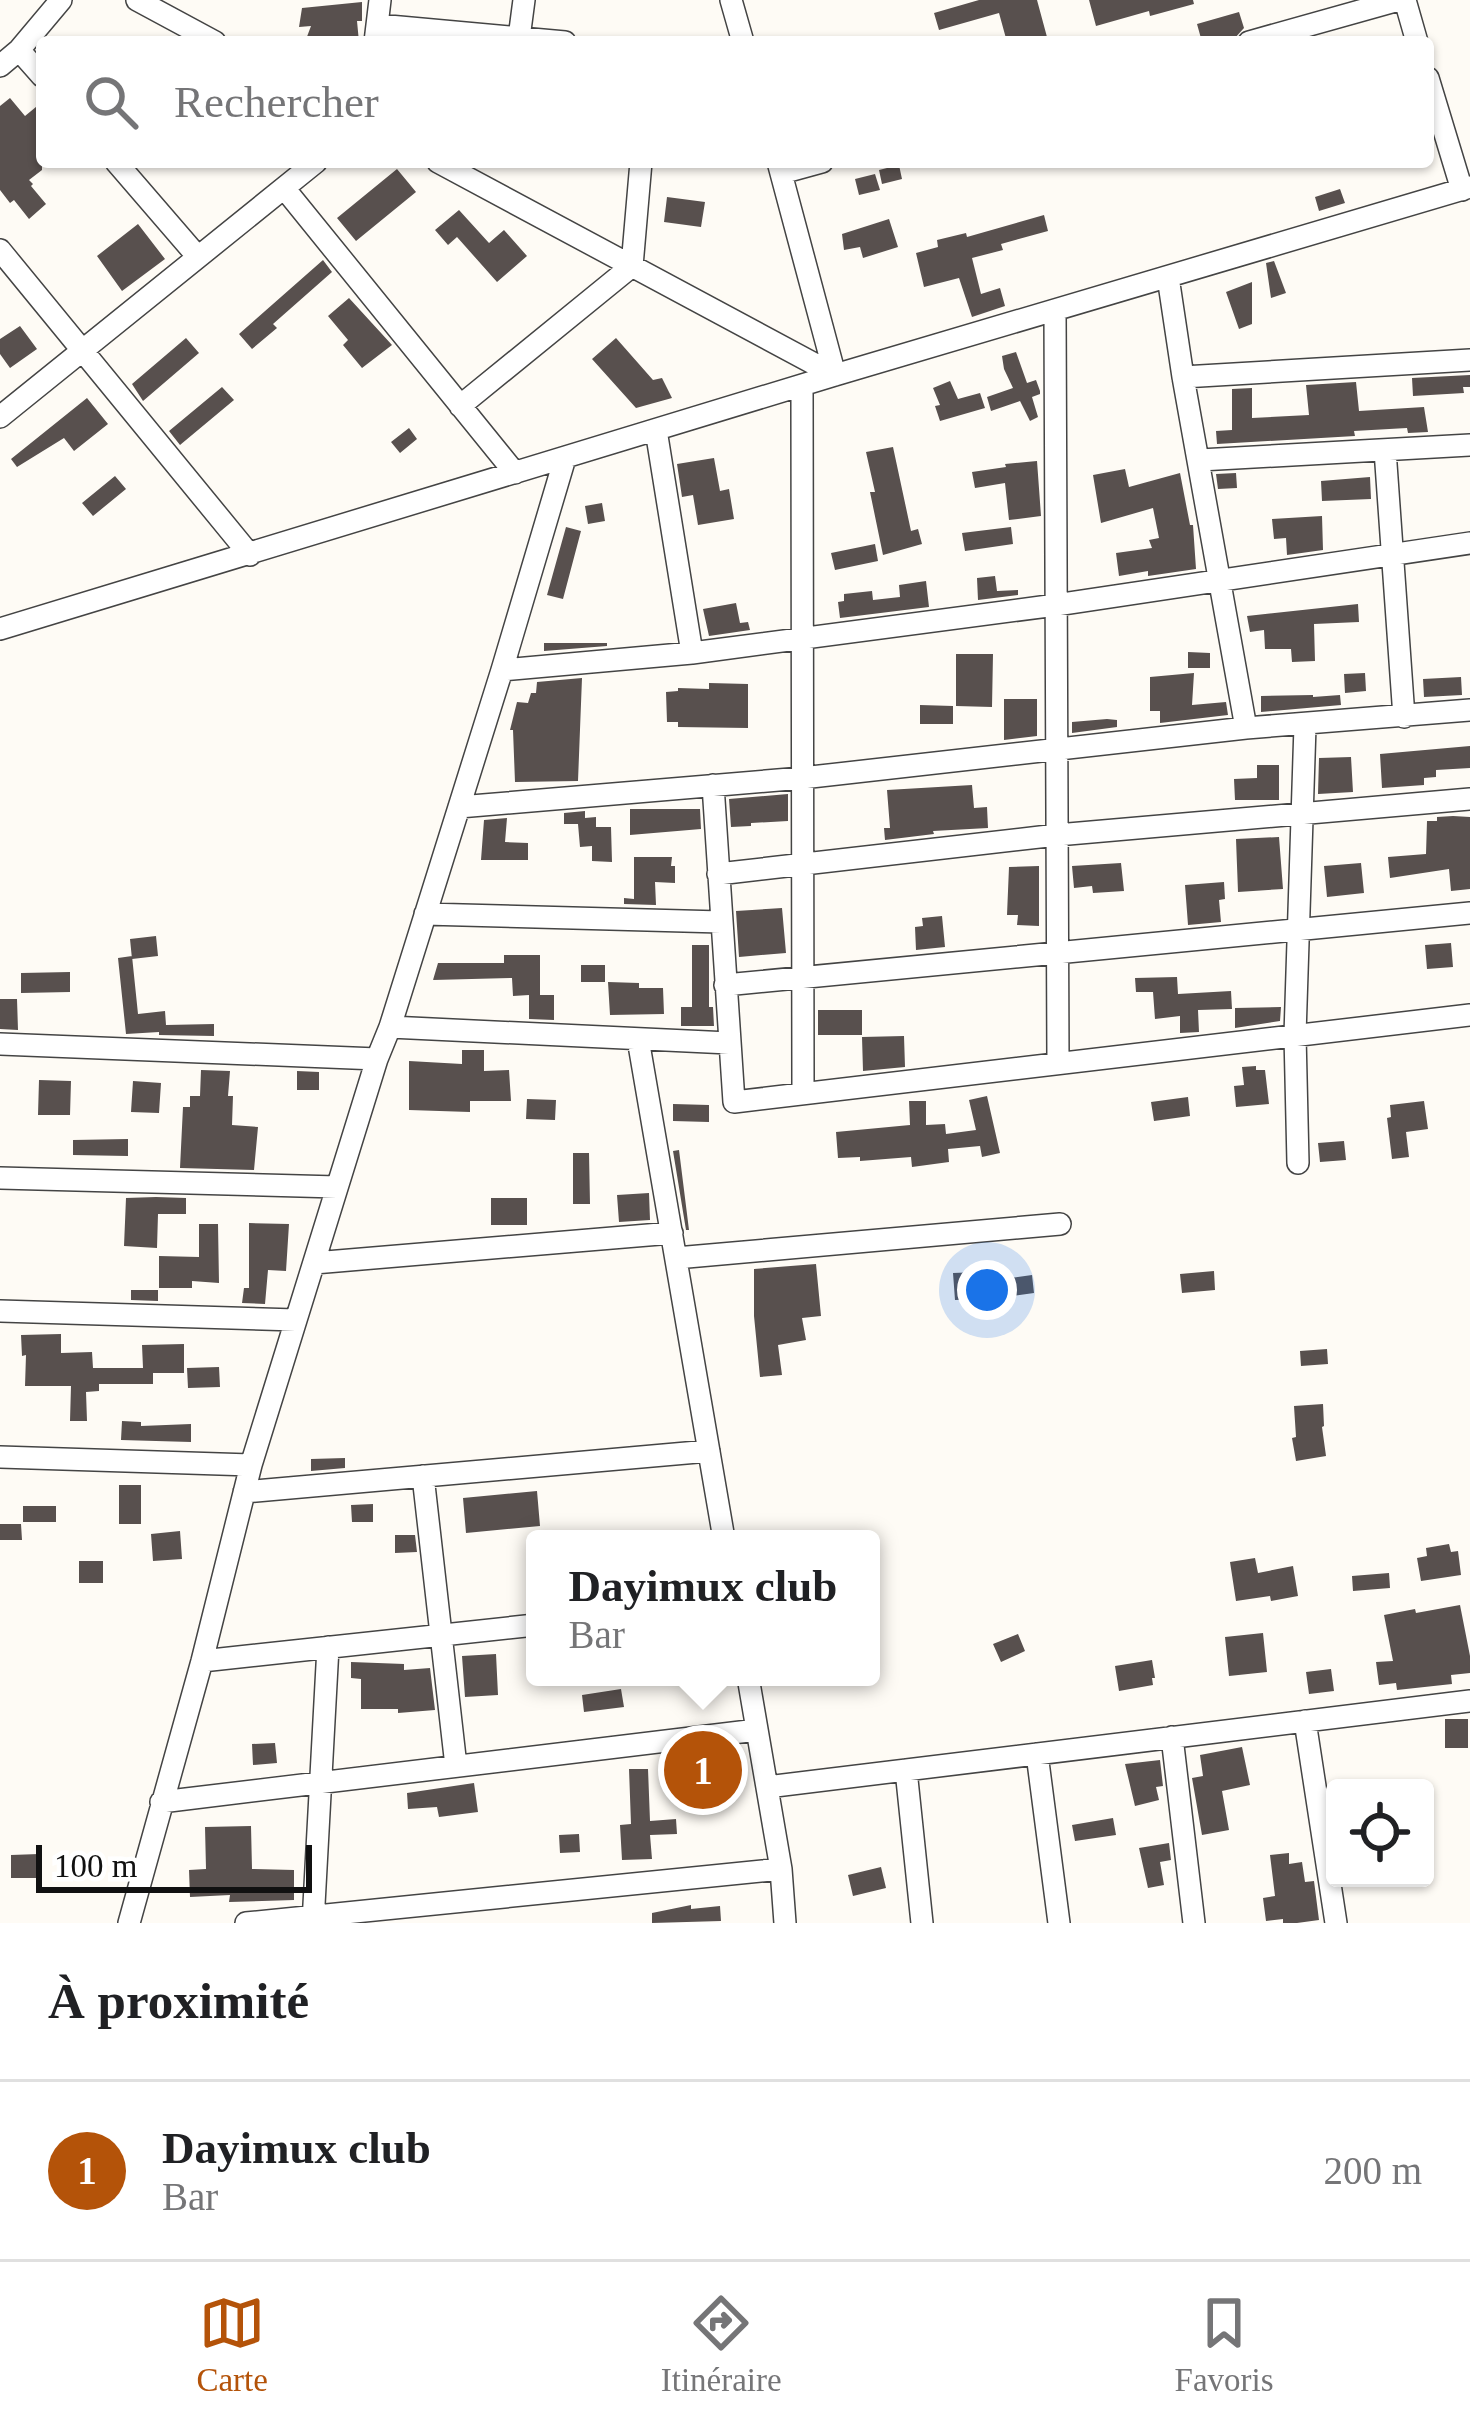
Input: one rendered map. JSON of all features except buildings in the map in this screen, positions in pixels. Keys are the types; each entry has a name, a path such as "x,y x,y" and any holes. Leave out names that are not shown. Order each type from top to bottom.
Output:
{"street":[{"path":"0,66 20,50 62,0"},
{"path":"137,0 204,36"},
{"path":"380,0 376,33 462,36"},
{"path":"519,36 524,0"},
{"path":"731,0 741,36"},
{"path":"1271,36 1402,0 1415,36"},
{"path":"20,50 36,69"},
{"path":"0,628 1466,188 1434,95"},
{"path":"121,168 198,257"},
{"path":"0,417 309,168"},
{"path":"449,168 835,375"},
{"path":"460,406 632,266 640,168"},
{"path":"780,168 835,375"},
{"path":"284,188 514,473"},
{"path":"0,250 250,555"},
{"path":"1168,277 1246,728"},
{"path":"1055,311 1058,1063"},
{"path":"1184,377 1470,360"},
{"path":"802,387 803,1093"},
{"path":"656,430 692,653"},
{"path":"1199,460 1470,445"},
{"path":"1385,449 1404,717"},
{"path":"129,1923 251,1466 565,458"},
{"path":"502,670 692,653 1470,543"},
{"path":"459,806 802,778 1246,728 1470,710"},
{"path":"1298,1163 1295,1035 1305,726"},
{"path":"713,785 734,1102 1470,1015"},
{"path":"718,874 1057,835 1470,799"},
{"path":"725,985 1470,913"},
{"path":"425,914 722,922"},
{"path":"390,1027 729,1043"},
{"path":"638,1039 722,1530"},
{"path":"0,1044 377,1058"},
{"path":"0,1178 337,1187"},
{"path":"676,1258 1060,1224"},
{"path":"314,1263 672,1233"},
{"path":"0,1311 296,1320"},
{"path":"244,1492 709,1450"},
{"path":"0,1457 251,1466"},
{"path":"423,1476 456,1766"},
{"path":"202,1660 526,1626"},
{"path":"314,1920 328,1647"},
{"path":"750,1686 781,1869 785,1923"},
{"path":"767,1786 1470,1701"},
{"path":"1305,1721 1336,1923"},
{"path":"161,1802 757,1730"},
{"path":"1172,1737 1194,1923"},
{"path":"1037,1754 1059,1923"},
{"path":"906,1770 922,1923"},
{"path":"246,1923 314,1920 781,1869"}],"place":[{"name":"Dayimux club","path":"703,1770"}]}
